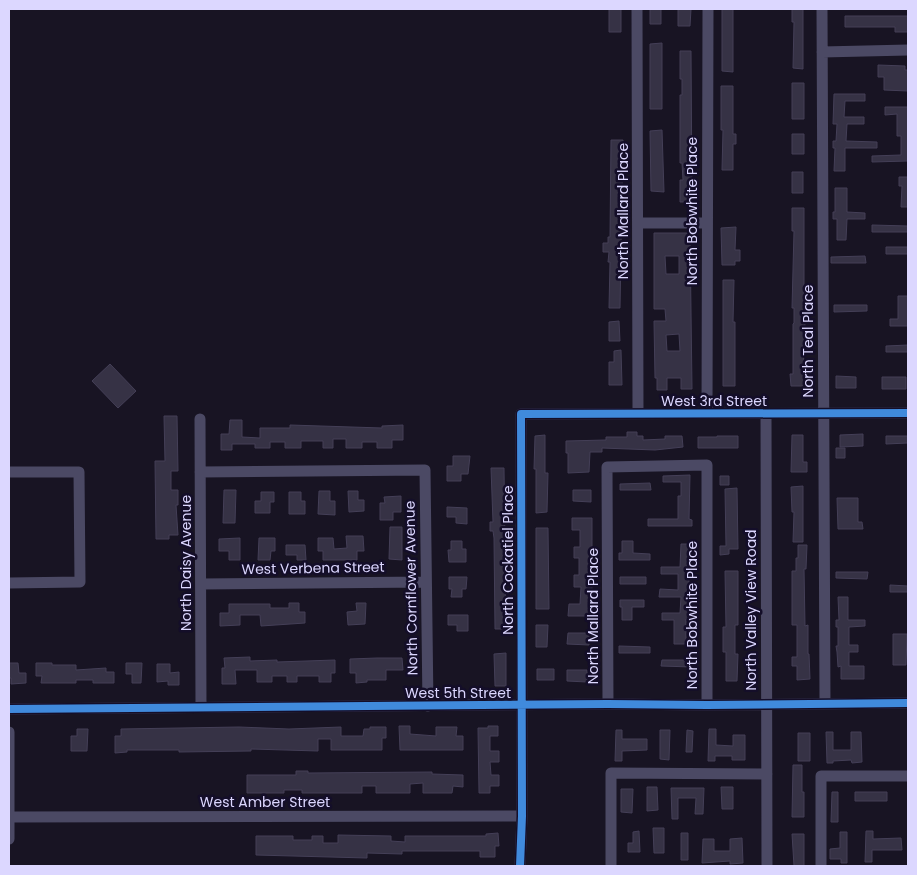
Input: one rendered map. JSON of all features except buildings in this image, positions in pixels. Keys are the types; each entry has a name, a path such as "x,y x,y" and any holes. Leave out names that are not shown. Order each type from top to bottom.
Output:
{"street":[{"name":"North Mallard Place","path":"638,9 638,413"},
{"name":"North Bobwhite Place","path":"706,413 708,9"},
{"name":"North Teal Place","path":"822,9 825,703"},
{"path":"822,52 908,50"},
{"path":"638,223 707,223"},
{"name":"West 3rd Street","path":"520,414 908,412"},
{"name":"North Valley View Road","path":"766,413 767,866"},
{"name":"North Cockatiel Place","path":"520,414 522,816 520,866"},
{"name":"North Daisy Avenue","path":"200,419 201,707"},
{"name":"North Mallard Place","path":"608,704 607,467 707,465"},
{"name":"North Bobwhite Place","path":"707,465 707,705"},
{"name":"North Cornflower Avenue","path":"200,472 425,470 428,706"},
{"path":"9,472 79,472 80,582 9,583"},
{"name":"West Verbena Street","path":"201,584 426,582"},
{"name":"West 5th Street","path":"9,708 908,703"},
{"path":"9,732 9,839"},
{"path":"611,866 611,773 767,774"},
{"path":"821,866 820,776 908,776"},
{"name":"West Amber Street","path":"9,817 522,816"}],"cycle path":[{"path":"520,866 522,816 521,414 908,413"},
{"path":"9,709 908,703"}]}
